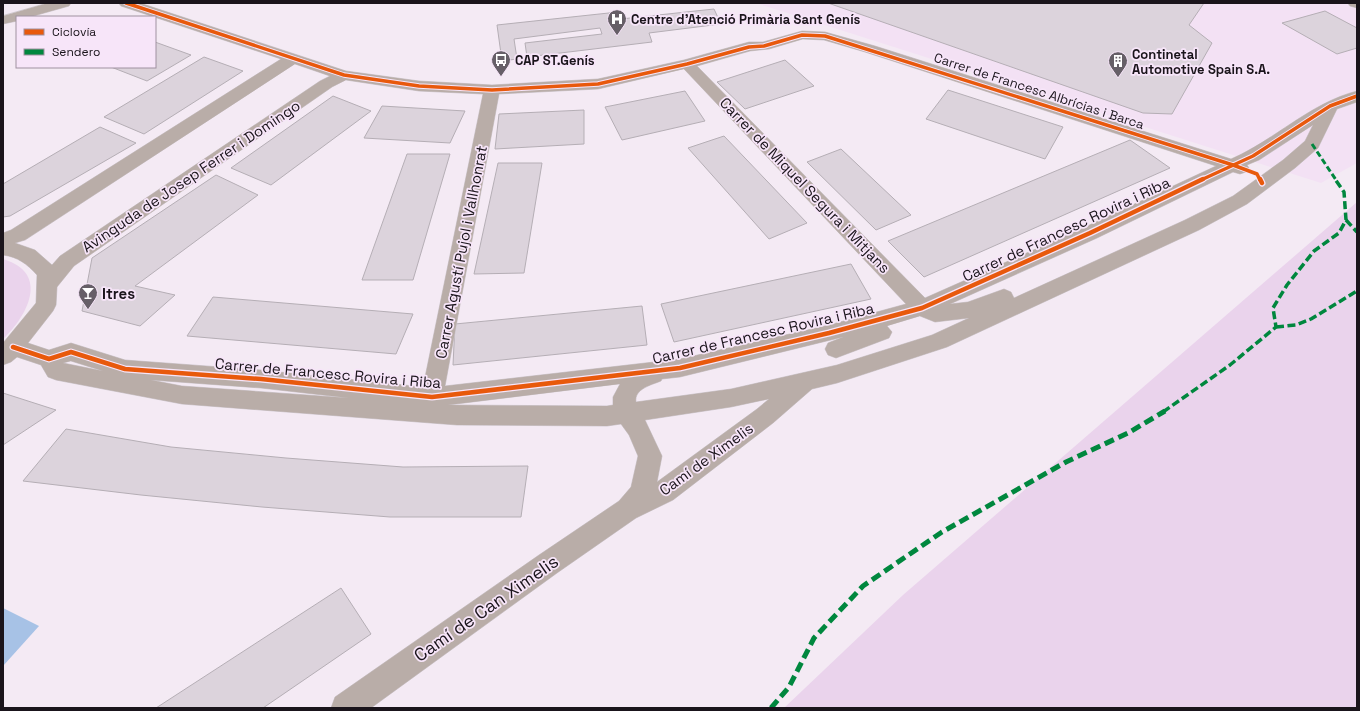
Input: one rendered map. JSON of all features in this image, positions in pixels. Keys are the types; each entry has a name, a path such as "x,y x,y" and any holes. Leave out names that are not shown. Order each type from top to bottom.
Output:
{"street":[{"path":"17,16 64,3"},
{"path":"126,3 344,75 420,86 492,90 598,84 687,64 749,47 764,46"},
{"path":"3,20 16,16"},
{"name":"Carrer de Francesc Albrícias i Barca","path":"764,46 802,35 826,36 1233,165 1257,174 1262,183"},
{"path":"700,77 704,69 716,62 764,46"},
{"path":"3,240 18,235 294,58"},
{"name":"Carrer de Miquel Segura i Mitjans","path":"687,64 922,308"},
{"name":"Avinguda de Josep Ferrer i Domingo","path":"46,286 67,261 326,84 344,75"},
{"name":"Carrer Agustí Pujol i Vallhonrat","path":"430,405 492,90"},
{"name":"Carrer de Francesc Rovira i Riba","path":"8,352 49,359 56,371 182,394 430,405 680,368 832,341 922,308 1090,233 1253,156 1330,106 1357,96"},
{"name":"Carrer de Francesc Rovira i Riba","path":"430,405 457,415 599,416 626,413 731,398 829,376 939,341 1192,225 1240,200 1289,164 1312,144 1330,106"},
{"path":"3,248 14,249 32,256 47,272 46,305 8,352"},
{"name":"Carrer de Francesc Rovira i Riba","path":"922,308 935,314 970,310 1055,277 1080,277"},
{"path":"829,376 835,363 832,341"},
{"path":"626,413 624,397 633,383 664,370"},
{"name":"Camí de Ximelis","path":"627,510 664,492 765,416 806,381"},
{"name":"Camí de Ximelis","path":"626,413 639,430 650,456 643,492 627,510"},
{"name":"Camí de Can Ximelis","path":"346,708 548,564 627,510"}],"shaded area":[{"path":"756,3 1357,3 1357,163 1321,183"},
{"path":"1357,202 1357,708 784,708 903,595"},
{"path":"3,259 18,265 26,274 30,284 30,295 20,318 3,339"}],"water":[{"path":"3,608 39,626 3,666"}],"building":[{"name":"Continetal Automotive Spain S.A.","path":"828,3 1204,3 1189,25 1212,43 1172,114 1143,113"},
{"name":"Centre d'Atenció Primària Sant Genís","path":"714,9 721,24 649,33 652,42 527,57 525,43 602,34 600,28 514,39 517,59 502,61 497,25 618,12 621,19"},
{"path":"1325,11 1357,28 1357,48 1337,54 1282,23"},
{"path":"156,42 191,55 147,81 114,68 156,68"},
{"path":"204,57 243,71 144,134 104,117"},
{"path":"785,60 814,86 745,109 717,82"},
{"path":"948,90 1063,127 1045,159 926,119"},
{"path":"685,91 705,121 622,140 605,107"},
{"path":"333,96 371,111 271,185 231,168"},
{"path":"382,106 465,111 450,143 364,138"},
{"path":"584,110 584,144 495,149 499,114"},
{"path":"100,127 136,143 10,216 3,217 3,184"},
{"path":"724,136 807,223 769,239 688,148"},
{"path":"1130,140 1170,168 924,277 888,241"},
{"path":"841,149 911,215 876,230 807,162"},
{"path":"407,154 450,154 413,280 362,280"},
{"path":"498,163 542,163 524,273 474,274"},
{"path":"216,175 258,195 135,286 175,295 140,326 82,311 92,258"},
{"path":"851,264 871,299 674,342 661,304"},
{"path":"213,297 413,314 396,354 187,336"},
{"path":"642,306 647,345 453,365 455,324"},
{"path":"3,393 56,410 3,445"},
{"path":"66,429 171,447 286,458 403,467 528,466 521,517 390,517 262,507 23,481"},
{"path":"341,588 371,634 263,708 156,708"}],"marked path":[{"path":"771,708 789,687 814,638 863,586 942,532 1066,462 1128,433 1170,408 1230,365 1276,327 1273,308 1287,285 1314,251 1339,233 1346,220 1344,192 1312,144"},
{"path":"1346,220 1357,232"},
{"path":"1276,327 1296,325 1311,319 1357,291"}],"cycle path":[{"path":"126,3 344,75 419,86 492,90 598,84 687,64 749,47 764,46 802,35 825,36 1233,165 1257,174 1262,183"},
{"path":"13,347 49,359 71,352 125,369 261,379 432,397 680,368 829,333 922,308 1090,233 1253,156 1330,106 1357,96"}],"place":[{"name":"Centre d'Atenció Primària Sant Genís","path":"617,36"},
{"name":"CAP ST.Genís","path":"501,77"},
{"name":"Continetal Automotive Spain S.A.","path":"1118,78"},
{"name":"Itres","path":"88,310"}]}
